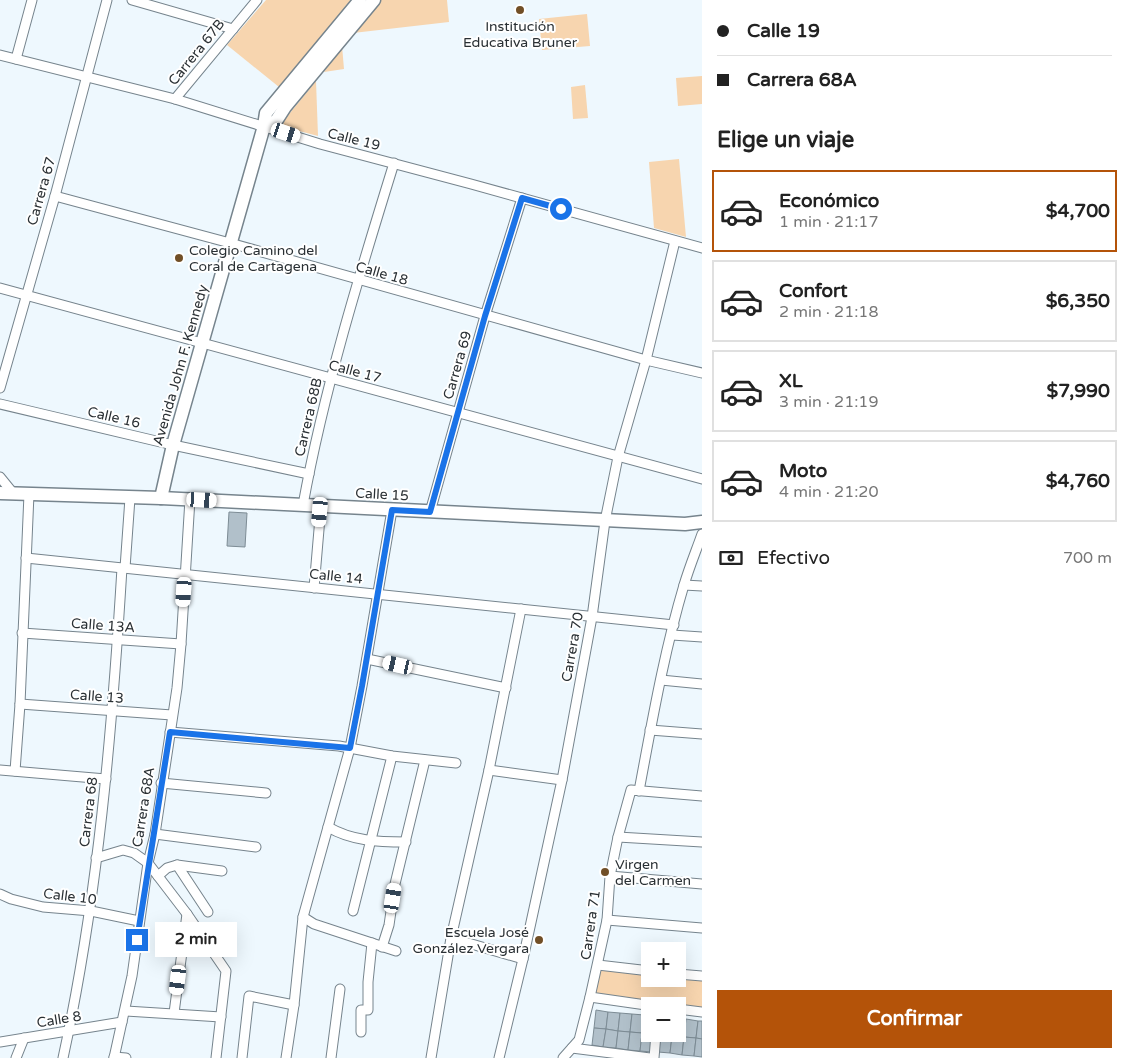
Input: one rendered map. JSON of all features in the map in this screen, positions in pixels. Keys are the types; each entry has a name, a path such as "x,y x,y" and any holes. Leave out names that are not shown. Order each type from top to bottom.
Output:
{"street":[{"path":"16,59 32,0"},
{"name":"Carrera 67","path":"0,388 55,196 107,0"},
{"path":"132,0 233,29"},
{"name":"Carrera 67B","path":"175,99 257,0"},
{"name":"Avenida John F. Kennedy","path":"161,498 173,445 264,126 266,112 360,0"},
{"path":"264,126 276,121 285,107 315,74 374,0"},
{"name":"Calle 19","path":"0,55 175,99 320,144 702,248"},
{"name":"Carrera 68B","path":"303,505 331,378 358,280 394,163"},
{"name":"Calle 18","path":"55,196 230,243 485,316 646,360 702,373"},
{"name":"Carrera 69","path":"430,512 485,316 522,198"},
{"name":"Carrera 70","path":"499,1058 523,959 562,780 592,617 605,520 618,457 646,360 675,241"},
{"name":"Calle 17","path":"0,288 702,479"},
{"name":"Calle 16","path":"0,404 173,445 309,474"},
{"path":"0,477 13,493"},
{"name":"Calle 15","path":"0,493 190,499 685,524 702,522"},
{"path":"15,772 20,704 29,494"},
{"name":"Carrera 68","path":"63,1058 91,911 106,779 130,498"},
{"name":"Carrera 68A","path":"114,1058 126,1010 170,732 181,644 190,499"},
{"path":"314,588 321,506"},
{"path":"286,1058 294,1005 302,917 350,748 392,510"},
{"name":"Carrera 71","path":"563,1058 579,1040 607,920 610,876 618,837 635,790 684,585 702,534"},
{"name":"Calle 14","path":"26,558 674,625"},
{"path":"684,585 702,586"},
{"path":"430,1058 451,938 489,770 521,609"},
{"name":"Calle 13A","path":"22,633 181,644"},
{"path":"672,635 702,637"},
{"path":"367,659 506,688"},
{"path":"661,680 702,684"},
{"name":"Calle 13","path":"20,704 172,715"},
{"path":"650,730 702,734"},
{"path":"170,732 350,748 392,756 456,763"},
{"path":"353,911 392,756"},
{"path":"382,947 389,925 395,884 426,760"},
{"path":"0,770 106,779"},
{"path":"489,770 562,780"},
{"path":"161,783 266,793"},
{"path":"635,790 702,796"},
{"path":"328,828 338,833 371,842 406,842"},
{"path":"154,834 256,847"},
{"path":"618,837 702,842"},
{"path":"96,858 123,850 134,853 148,863 187,914 226,971 216,1058"},
{"path":"158,876 167,868 177,866 222,871"},
{"path":"177,866 208,912"},
{"path":"610,876 702,884"},
{"name":"Calle 10","path":"0,894 18,902 43,908 91,911 139,921"},
{"path":"174,1013 187,914"},
{"path":"302,917 314,924 396,951"},
{"path":"607,920 702,928"},
{"path":"451,938 523,959"},
{"path":"361,1032 361,1010 368,1010 368,982 372,943"},
{"path":"598,965 641,970"},
{"path":"686,975 702,976"},
{"path":"331,1058 340,989"},
{"path":"242,1058 249,996 294,1005"},
{"path":"590,997 641,1004"},
{"path":"126,1010 221,1017"},
{"path":"686,1010 702,1012"},
{"name":"Calle 8","path":"0,1042 122,1022"},
{"path":"16,1058 24,1038"},
{"path":"654,1058 655,1042"},
{"path":"572,1048 650,1058"},
{"path":"114,1058 126,1058"}],"shaded area":[{"path":"266,0 352,0 279,87 227,45"},
{"path":"381,0 447,0 449,22 353,33"},
{"path":"587,14 590,46 542,50 539,19"},
{"path":"342,46 344,69 324,72"},
{"path":"702,76 702,104 678,106 676,78"},
{"path":"316,81 318,136 284,127 283,122 285,119"},
{"path":"585,85 588,118 573,119 571,87"},
{"path":"679,159 686,237 654,228 649,162"},
{"path":"600,969 641,974 641,987 686,987 686,979 702,981 702,1009 686,1007 686,997 641,997 641,1002 593,996"}],"building":[{"path":"229,512 247,513 245,547 227,546"},
{"path":"596,1010 608,1012 606,1029 594,1028"},
{"path":"608,1012 620,1013 618,1031 606,1029"},
{"path":"620,1013 632,1014 630,1032 618,1031"},
{"path":"632,1014 641,1015 641,1033 630,1032"},
{"path":"686,1019 698,1021 696,1038 686,1037"},
{"path":"698,1021 702,1021 702,1039 696,1038"},
{"path":"594,1028 606,1029 603,1047 592,1045"},
{"path":"606,1029 618,1031 616,1048 603,1047"},
{"path":"618,1031 630,1032 628,1050 616,1048"},
{"path":"630,1032 641,1033 640,1051 628,1050"},
{"path":"686,1037 696,1038 694,1056 682,1055"},
{"path":"696,1038 702,1039 702,1057 694,1056"},
{"path":"641,1042 653,1042 652,1052 640,1051"},
{"path":"659,1042 671,1042 670,1053 658,1052"},
{"path":"671,1042 683,1042 682,1055 670,1053"}],"place":[{"name":"Institución Educativa Bruner","path":"520,10"},
{"name":"Colegio Camino del Coral de Cartagena","path":"179,258"},
{"name":"Virgen del Carmen","path":"605,872"},
{"name":"Escuela José González Vergara","path":"539,940"}],"route":[{"path":"137,940 170,732 350,748 392,510 430,512 485,316 522,198 561,209"}]}
